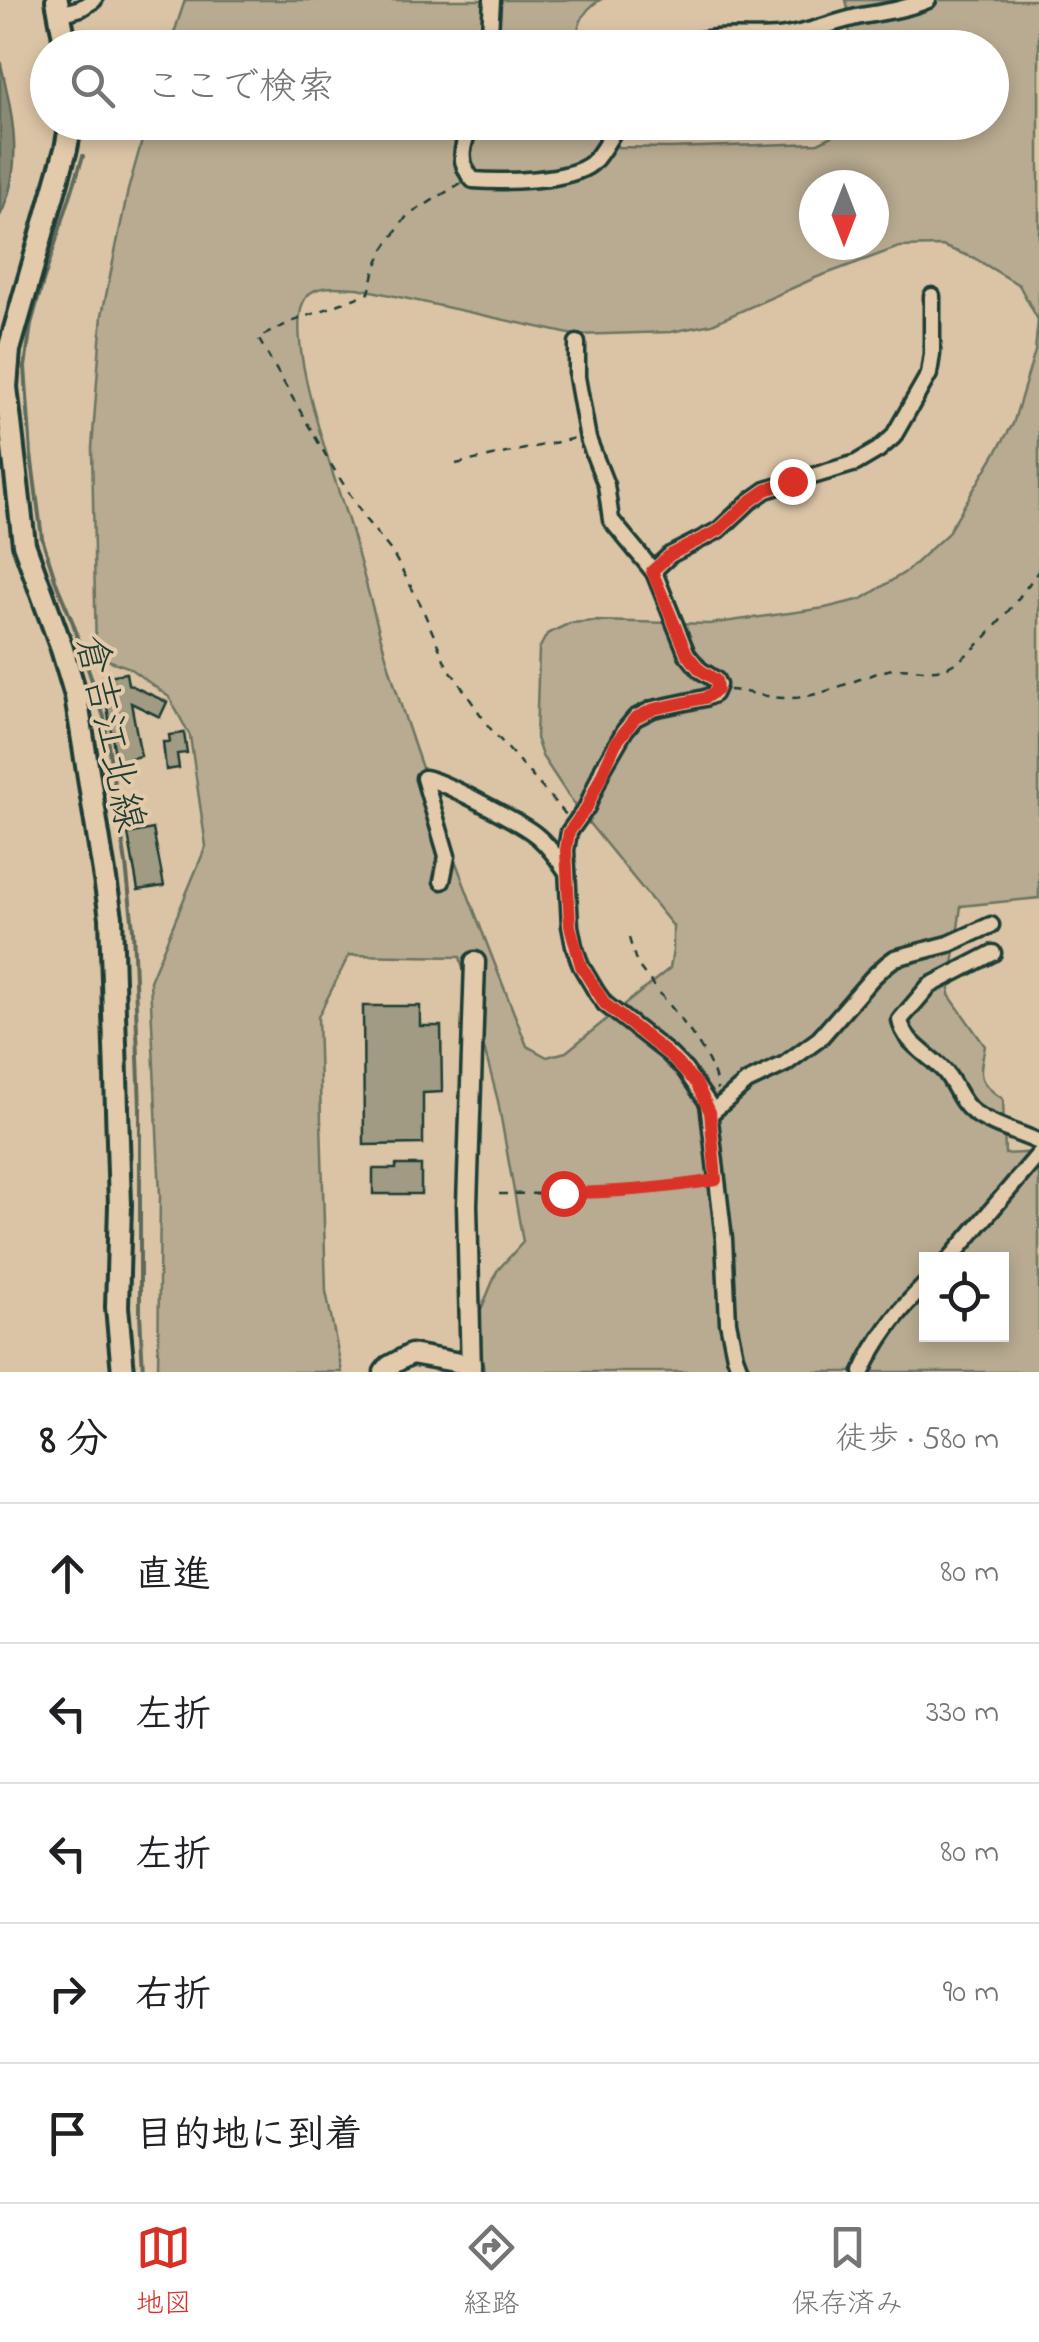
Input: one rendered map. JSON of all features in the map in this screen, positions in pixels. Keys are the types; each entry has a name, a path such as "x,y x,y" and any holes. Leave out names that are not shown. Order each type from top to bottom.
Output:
{"main road":[{"name":"倉吉江北線","path":"68,140 9,350 6,387 24,544 76,696 111,917 120,1206 117,1306 123,1372"}],"street":[{"path":"58,7 81,8 94,0"},
{"path":"490,30 492,0"},
{"path":"813,30 928,0"},
{"path":"465,140 463,166 474,180 565,174 589,166 607,140"},
{"path":"652,571 670,555 719,530 766,490 856,463 893,437 929,374 932,296"},
{"path":"576,342 577,377 587,435 606,484 611,520 652,571 687,654 700,670 716,680 717,690 705,698 654,709 635,718 625,730 602,768 587,807 569,832 566,850 570,926 581,966 605,1004 685,1070 713,1112 728,1322 740,1372"},
{"path":"442,881 446,856 424,778 534,833 552,850 567,873"},
{"path":"713,1112 746,1082 785,1064 819,1039 872,978 895,958 950,944 991,926"},
{"path":"993,953 929,986 900,1020 900,1026 906,1037 946,1074 975,1114 1039,1142"},
{"path":"384,1372 411,1354 471,1369 467,1206 475,962"},
{"path":"956,1252 1039,1154"},
{"path":"862,1372 896,1316 919,1291"}],"path":[{"path":"471,177 408,216 384,249 369,293 258,338 332,466 366,520 392,552 420,603 446,664 489,727 573,822"},
{"path":"456,464 587,435"},
{"path":"717,690 785,698 822,692 897,667 945,668 1006,617 1039,570"},
{"path":"629,938 640,968 704,1054 718,1083 713,1112"},
{"path":"499,1194 612,1193 716,1180"}],"shaded area":[{"path":"185,0 600,0 588,9 579,30 175,30"},
{"path":"846,0 1039,0 1039,898 961,906 949,995 985,1046 982,1077 1003,1099 1005,1154 1039,1152 1039,1372 484,1372 476,1322 497,1271 523,1242 498,1101 460,957 349,955 318,1017 326,1291 342,1372 158,1372 160,1195 150,981 206,846 190,736 169,697 128,667 96,656 92,448 102,315 142,140 605,140 618,147 668,148 824,140 1009,140 1009,30 850,30","holes":["799,170 889,170 889,251 942,246 974,258 1019,285 1038,320 1035,351 1013,424 947,534 907,571 862,599 825,608 709,624 570,623 547,634 539,649 536,738 542,756 575,806 673,926 673,950 670,968 566,1052 547,1057 527,1046 450,847 400,703 324,447 300,341 300,314 307,296 324,288 358,288 574,335 671,332 712,324 864,260 799,260"]},
{"path":"0,60 12,119 14,158 8,197 0,216"}],"building":[{"path":"126,673 128,684 167,702 160,717 131,703 141,756 116,761 102,677"},
{"path":"184,733 187,753 177,754 179,768 166,770 163,742 170,742 169,735"},
{"path":"153,829 164,886 138,890 128,834"},
{"path":"363,1006 420,1006 420,1026 441,1026 442,1092 423,1093 423,1144 364,1145"},
{"path":"396,1165 421,1165 421,1194 373,1194 373,1169 396,1169"}],"waterway":[{"path":"83,156 31,324 25,367 42,538 104,717 126,864 133,929 140,1108 143,1372"}],"route":[{"path":"563,1193 654,1190 716,1180 710,1112 696,1083 668,1054 605,1004 581,966 570,926 566,850 569,832 587,807 602,768 635,718 654,709 705,698 717,690 716,680 700,670 687,654 652,571 670,555 719,530 766,490 792,481"}]}
